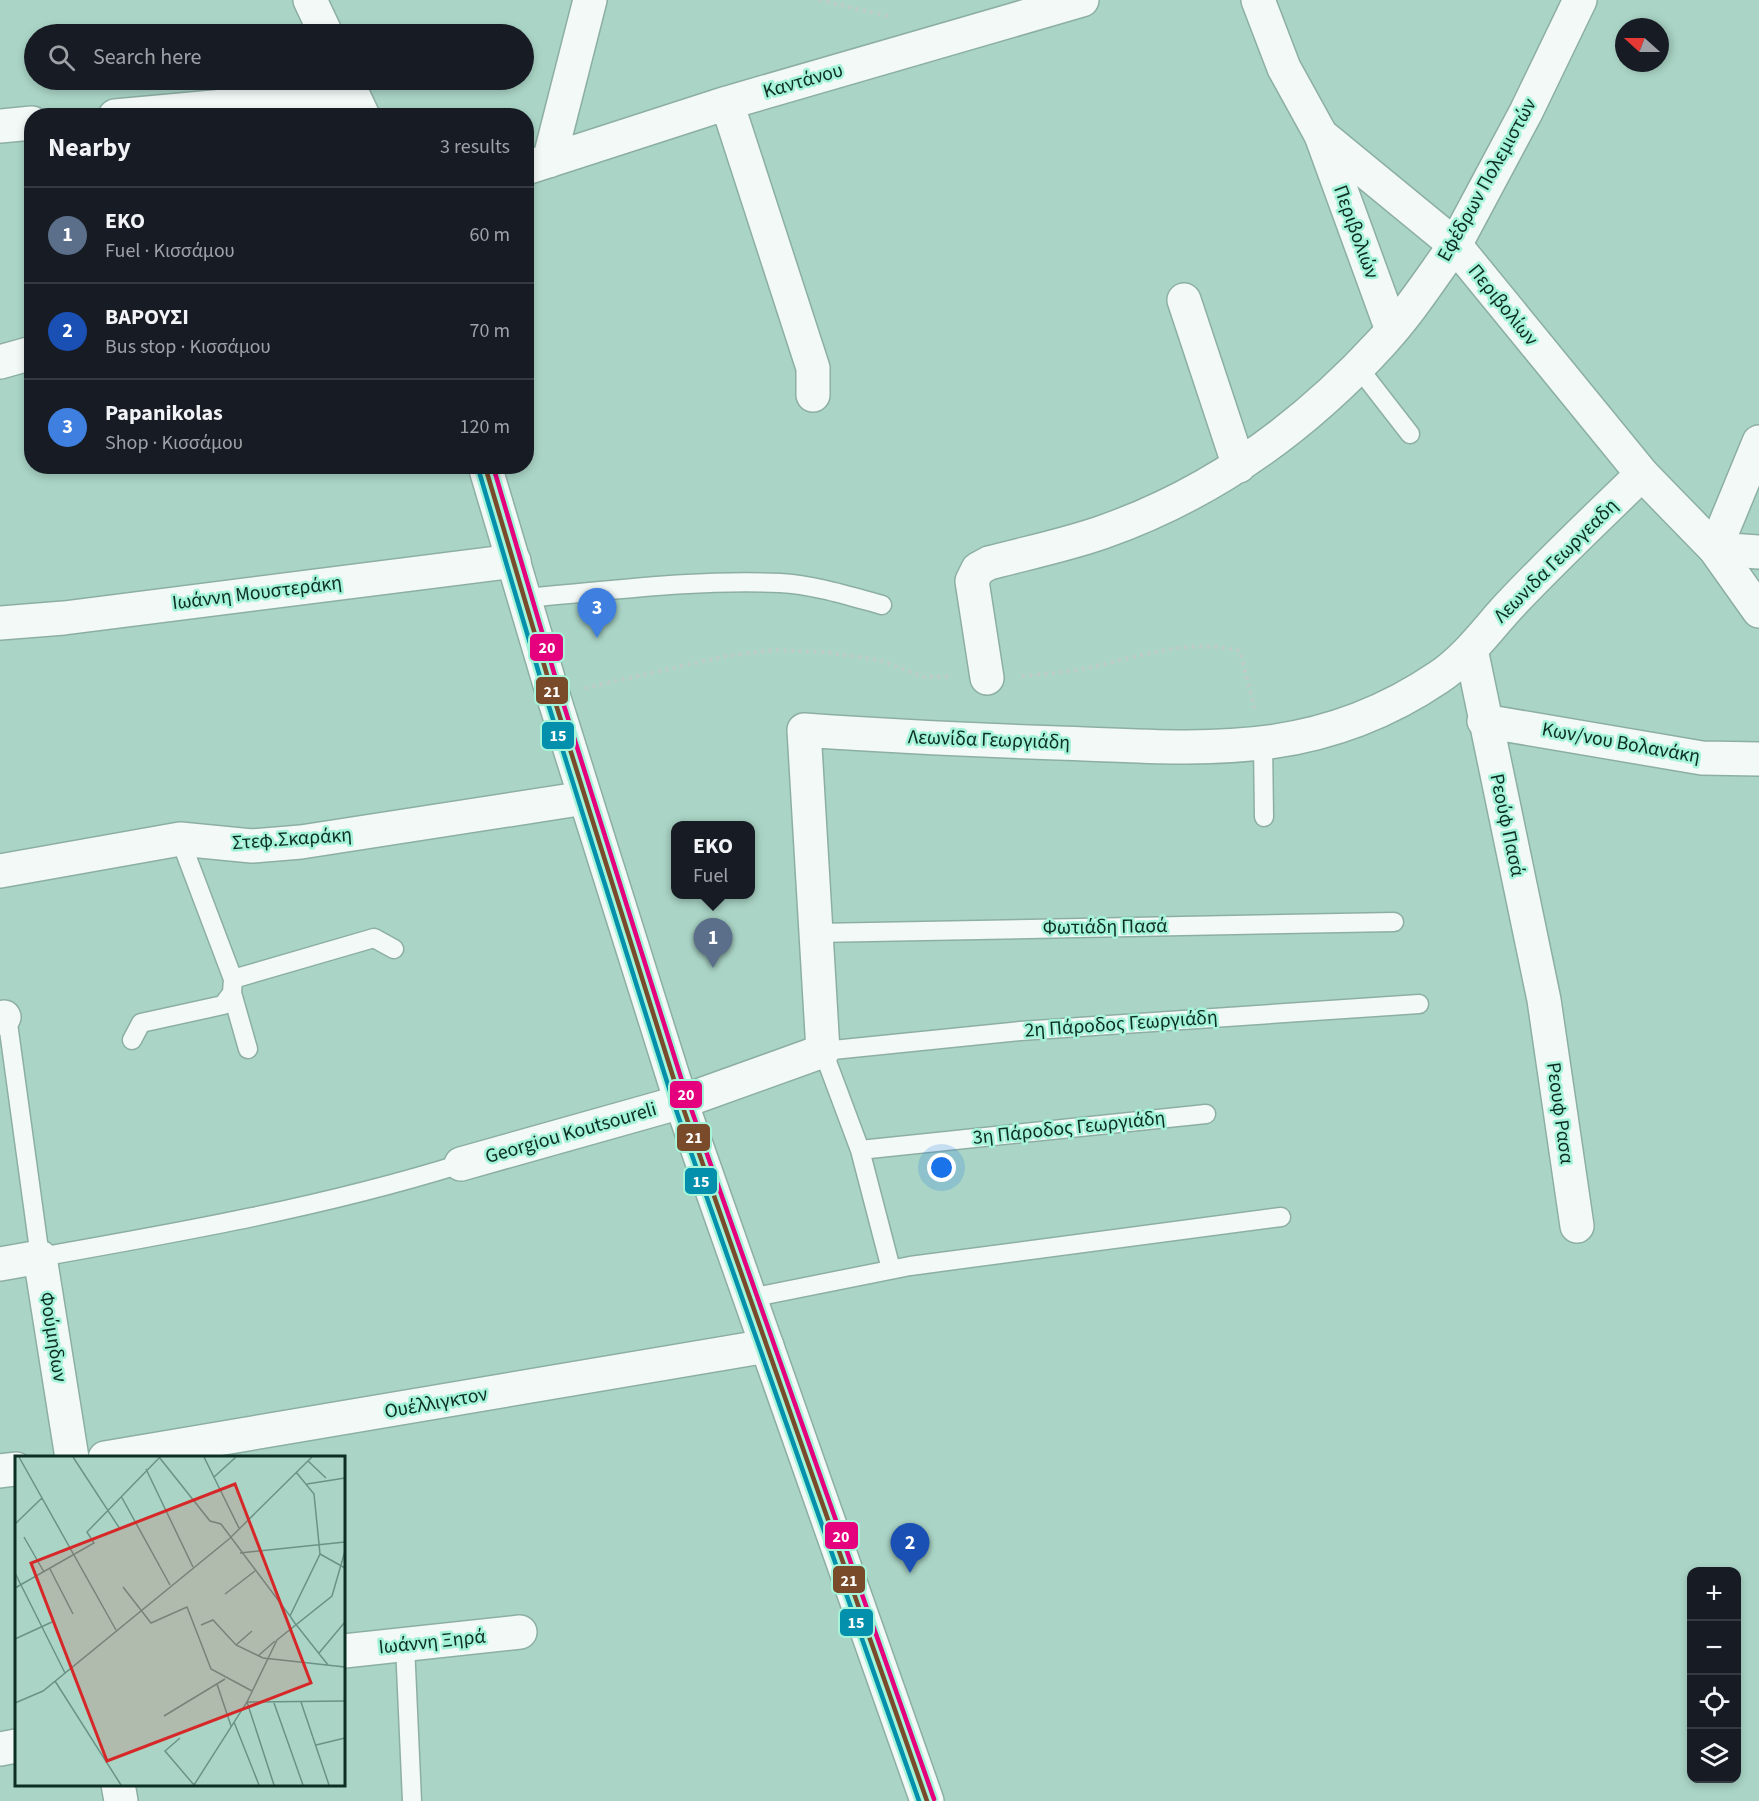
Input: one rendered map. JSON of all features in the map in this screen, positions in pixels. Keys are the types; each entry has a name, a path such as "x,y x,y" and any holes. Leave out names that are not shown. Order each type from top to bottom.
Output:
{"street":[{"path":"310,0 321,24"},
{"path":"538,164 590,0"},
{"name":"Καντάνου","path":"538,164 727,102 1082,0"},
{"name":"Περιβολίων","path":"1258,0 1284,68 1321,135 1455,245 1642,474 1715,549 1759,611"},
{"name":"Εφέδρων Πολεμιστών","path":"987,678 972,581 978,568 1103,532 1165,506 1239,466 1308,415 1392,330 1455,245 1526,112 1580,0"},
{"path":"211,108 354,96"},
{"path":"727,102 813,368 813,395"},
{"path":"0,126 24,124"},
{"name":"Περιβολιών","path":"1321,135 1392,330"},
{"path":"1184,300 1239,466"},
{"path":"0,362 24,355"},
{"path":"1759,442 1715,549 1759,552"},
{"path":"487,474 552,695 681,1102 927,1801"},
{"name":"Λεωνιδα Γεωργεαδη","path":"1471,649 1508,607 1642,474"},
{"name":"Ιωάννη Μουστεράκη","path":"0,623 75,617 514,561"},
{"name":"Ρεούφ Πασά","path":"1471,649 1484,721 1544,1000"},
{"name":"Λεωνίδα Γεωργιάδη","path":"823,1051 804,730 1212,749 1302,738 1350,725 1371,716 1441,676 1471,649"},
{"name":"Κων/νου Βολανάκη","path":"1484,721 1702,758 1759,759"},
{"name":"Στεφ.Σκαράκη","path":"0,871 180,839 252,846 301,842 585,798"},
{"name":"Ρεουφ Ρασα","path":"1544,1000 1577,1226"},
{"path":"681,1102 823,1051"},
{"name":"Georgiou Koutsoureli","path":"461,1164 681,1102"},
{"path":"0,1264 39,1257"},
{"name":"Φούμηδων","path":"39,1257 72,1456"},
{"name":"Ουέλλιγκτον","path":"117,1456 767,1346"},
{"path":"0,1471 15,1469"},
{"name":"Ιωάννη Ξηρά","path":"345,1651 520,1632"},
{"path":"0,1749 15,1746"},
{"path":"118,1786 121,1801"}],"lane":[{"path":"1358,366 1410,434"},
{"path":"524,598 677,585 781,583 830,590 882,605"},
{"path":"1250,744 1264,817"},
{"path":"180,839 233,986 248,1049"},
{"name":"Φωτιάδη Πασά","path":"816,933 1394,922"},
{"path":"132,1040 141,1023 223,1005 233,986 374,938 394,949"},
{"name":"2η Πάροδος Γεωργιάδη","path":"823,1051 1020,1031 1419,1004"},
{"path":"2,1018 8,1016 39,1257 218,1226 399,1183 461,1164"},
{"name":"Λεωνίδα Γεωργιάδη","path":"823,1051 860,1150 891,1269"},
{"name":"3η Πάροδος Γεωργιάδη","path":"860,1150 1206,1114"},
{"path":"750,1298 891,1269 1281,1217"},
{"path":"405,1645 412,1801"}],"path":[{"path":"819,0 895,18 928,45"},
{"path":"552,695 726,656 774,650 824,652 879,660 924,677 987,678 1082,669 1147,652 1194,646 1224,647 1240,651 1250,744"}],"transit line":[{"name":"15","path":"480,474 546,697 674,1104 919,1801"},
{"name":"21","path":"487,474 553,695 681,1102 927,1801"},
{"name":"20","path":"495,474 560,693 688,1100 934,1799"}],"place":[{"name":"Papanikolas","path":"597,638"},
{"name":"EKO","path":"713,968"},
{"name":"ΒΑΡΟΥΣΙ","path":"910,1573"}]}
